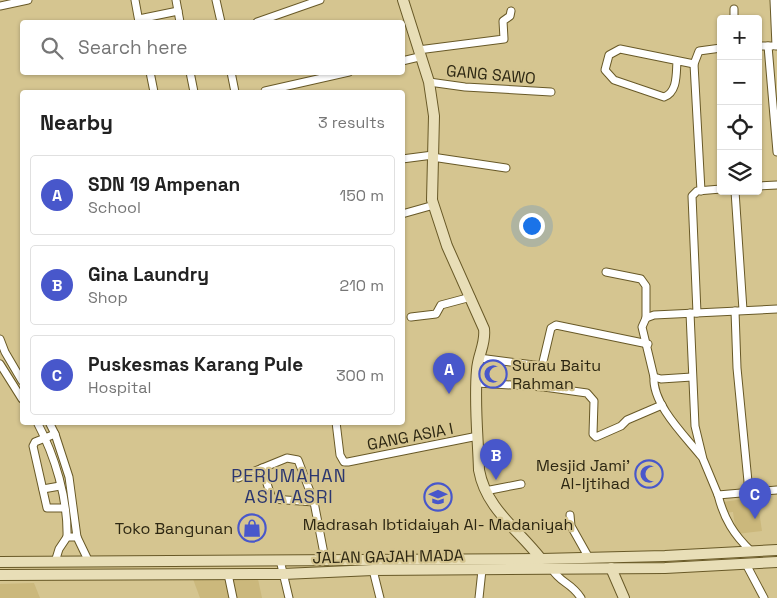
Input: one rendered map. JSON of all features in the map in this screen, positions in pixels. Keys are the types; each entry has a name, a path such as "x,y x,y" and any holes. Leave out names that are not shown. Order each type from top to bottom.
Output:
{"main road":[{"path":"403,0 418,54 429,82 435,127 431,193 447,246 482,322 485,335 485,342 479,358 477,383 479,470 485,490 500,516 541,559"},
{"name":"JALAN GAJAH MADA","path":"0,562 541,559 665,556 777,550"},
{"path":"665,556 665,568"},
{"path":"495,559 495,571"},
{"path":"75,562 75,575"},
{"name":"JALAN GAJAH MADA","path":"0,575 283,574 373,570 495,571 665,568 777,562"},
{"path":"610,568 624,598"}],"street":[{"path":"0,6 28,0"},
{"path":"135,0 139,20"},
{"path":"176,0 180,20"},
{"path":"216,0 221,20"},
{"path":"263,20 320,0"},
{"path":"762,46 777,46 774,0"},
{"path":"734,9 734,15"},
{"path":"405,60 418,54 504,39 504,21 510,16 511,11"},
{"path":"143,20 178,12"},
{"path":"768,46 777,152"},
{"path":"701,190 694,64 696,53 717,48"},
{"path":"677,61 674,87 672,92 664,97 614,80 606,70 609,55 620,49 694,64"},
{"path":"151,75 154,90"},
{"path":"191,75 194,90"},
{"path":"232,75 235,90"},
{"path":"269,90 336,75"},
{"name":"GANG SAWO","path":"429,82 465,87 551,92"},
{"path":"405,159 432,156 506,168"},
{"path":"762,186 777,185"},
{"path":"717,189 694,192 692,199 692,378 695,426 703,459 718,495 721,509 732,530 751,551"},
{"path":"735,195 739,310 737,368 749,492"},
{"path":"405,213 434,205"},
{"path":"606,272 638,278 644,282 646,286 646,318 642,327 648,344 654,388 662,405 703,459"},
{"path":"411,317 436,314 441,305 471,297"},
{"path":"646,318 693,313 777,309"},
{"path":"479,358 542,366 551,328 556,325 648,344"},
{"path":"0,339 13,368 20,378"},
{"path":"0,364 20,396"},
{"path":"5,374 13,368"},
{"path":"654,377 661,379 692,378"},
{"path":"477,383 544,387 586,393 594,401 593,434 596,437 621,426 627,420 662,405"},
{"path":"39,425 46,439 60,486 64,508 67,537 59,549 55,562"},
{"path":"50,425 70,485 78,537 89,562"},
{"name":"GANG ASIA I","path":"336,425 340,455 344,462 478,436"},
{"path":"55,434 35,442 33,446 47,508 64,508"},
{"path":"238,478 289,457 297,459 314,502 325,559"},
{"path":"262,468 272,499 314,502"},
{"path":"485,490 521,484"},
{"path":"43,489 60,486"},
{"path":"718,495 777,490"},
{"path":"570,515 572,526 589,558"},
{"path":"67,537 78,537"},
{"path":"280,560 289,598"},
{"path":"746,564 764,598"},
{"path":"552,569 559,579 573,586 581,598"},
{"path":"373,570 380,598"},
{"path":"479,598 482,570"},
{"path":"228,574 233,598"}],"shaded area":[{"path":"757,497 762,531 736,534 733,512 724,513 723,502"},
{"path":"193,579 258,579 262,598 200,598"},
{"path":"34,583 40,598 0,598 0,584"}],"place":[{"name":"Surau Baitu Rahman","path":"493,374"},
{"name":"SDN 19 Ampenan","path":"449,394"},
{"name":"Mesjid Jami' Al-Ijtihad","path":"649,474"},
{"name":"Gina Laundry","path":"496,480"},
{"name":"Madrasah Ibtidaiyah Al- Madaniyah","path":"438,497"},
{"name":"Puskesmas Karang Pule","path":"755,519"},
{"name":"Toko Bangunan","path":"252,528"}],"district":[{"name":"PERUMAHAN ASIA ASRI","path":"289,486"}]}
